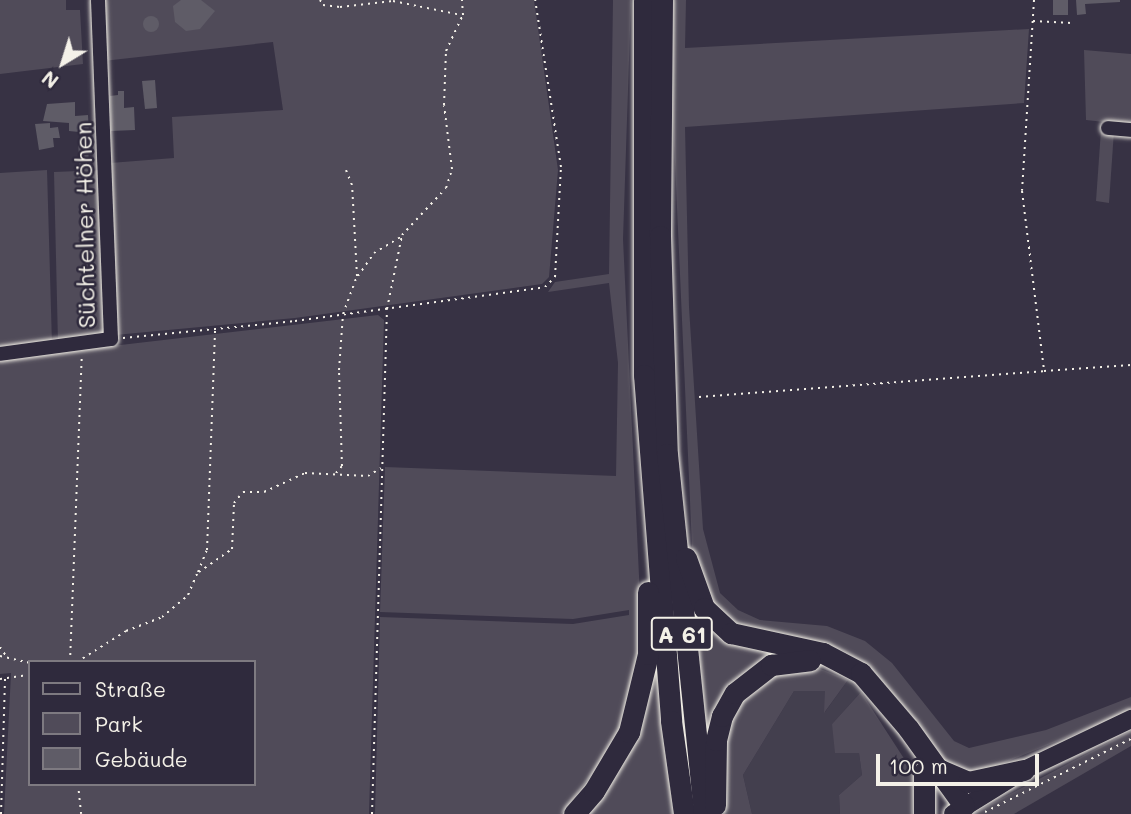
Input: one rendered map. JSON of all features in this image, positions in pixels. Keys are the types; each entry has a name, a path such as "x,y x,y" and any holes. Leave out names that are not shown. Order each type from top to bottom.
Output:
{"highway":[{"name":"A 61","path":"644,0 641,218 651,489 684,814"},
{"name":"A 61","path":"662,0 660,236 667,454 704,814"},
{"path":"667,454 691,580 711,617 741,637 823,653 852,667 886,699 931,770 968,782 1024,770"},
{"path":"574,814 622,746 645,677 645,543 651,489"},
{"path":"715,814 713,762 722,716 752,676 789,660 827,663 857,680 962,812"},
{"path":"924,814 931,770"}],"main road":[{"path":"962,812 1024,770 1131,719"}],"street":[{"name":"Süchtelner Höhen","path":"0,354 111,339 98,0"},
{"path":"1108,128 1131,130"}],"path":[{"path":"320,0 323,5 340,7 393,1 463,15"},
{"path":"336,473 342,466 339,370 343,314 357,276 374,253 402,235 446,188 449,178 446,51 463,15 462,0"},
{"path":"111,339 387,309 545,287 555,278 561,167 535,0"},
{"path":"1034,0 1022,191 1044,371"},
{"path":"1032,21 1072,23"},
{"path":"346,170 352,184 357,276"},
{"path":"372,814 387,309 402,235"},
{"path":"80,660 126,632 162,617 188,595 207,550 215,328"},
{"path":"70,660 82,344"},
{"path":"699,397 1131,365"},
{"path":"198,572 232,549 237,496 264,492 305,473 368,476 381,468"},
{"path":"0,647 6,657"},
{"path":"0,656 28,662"},
{"path":"0,679 28,675"},
{"path":"1,814 5,678"},
{"path":"962,812 1131,739"},
{"path":"78,786 81,814"}],"shaded area":[{"path":"848,680 861,692 832,724 859,753 862,775 839,795 840,814 752,814 743,775 794,691 826,691 825,712"}],"green space":[{"path":"0,0 66,0 66,10 80,10 83,64 0,74"},
{"path":"102,0 534,0 558,170 549,277 542,284 295,318 115,335 110,163 174,158 172,117 283,110 273,42 103,61"},
{"path":"613,0 631,0 623,239 641,618 635,678 615,744 561,814 375,814 380,617 573,624 629,615 629,610 573,619 380,612 385,467 616,476 618,363 609,283 548,292 555,282 609,274"},
{"path":"674,0 686,0 685,48 1029,29 1024,103 685,127 689,307 703,529 720,593 738,610 760,620 827,626 865,641 892,663 954,741 969,748 1046,730 1131,697 1131,711 974,775 947,764 861,662 843,650 749,630 717,610 698,576 692,546 672,94"},
{"path":"1084,50 1131,54 1131,125 1086,120"},
{"path":"1101,130 1114,131 1109,203 1096,201"},
{"path":"47,170 52,344 0,350 0,173"},
{"path":"104,170 109,329 103,337 58,343 54,172"},
{"path":"378,315 384,320 369,814 4,814 11,673 0,674 0,359"},
{"path":"692,593 705,614 797,654 754,671 706,774"},
{"path":"654,654 673,814 580,814"},
{"path":"813,666 848,680 824,713 825,691 794,691 743,775 752,814 724,814 722,771 727,724 743,695 762,678"},
{"path":"861,692 914,774 912,814 840,814 839,795 862,775 859,753 835,753 832,724"},
{"path":"1131,731 1131,746 1014,814 972,814"}],"building":[{"path":"181,0 201,0 215,11 200,29 186,31 175,22 173,6"},
{"path":"1053,0 1068,0 1068,15 1053,15"},
{"path":"1076,0 1120,2 1085,4 1086,14 1077,15"},
{"path":"151,16 157,18 157,30 151,32 145,30 143,24 145,18"},
{"path":"155,80 157,108 145,109 142,81"},
{"path":"118,91 124,91 124,108 134,107 135,130 111,131 110,96 118,95"},
{"path":"75,102 75,116 88,115 89,133 69,131 69,123 43,121 47,104"},
{"path":"50,123 50,128 58,127 60,138 53,138 54,147 39,150 35,124"},
{"path":"78,142 88,142 89,171 80,171"},
{"path":"88,174 88,183 78,184 78,175"}]}
